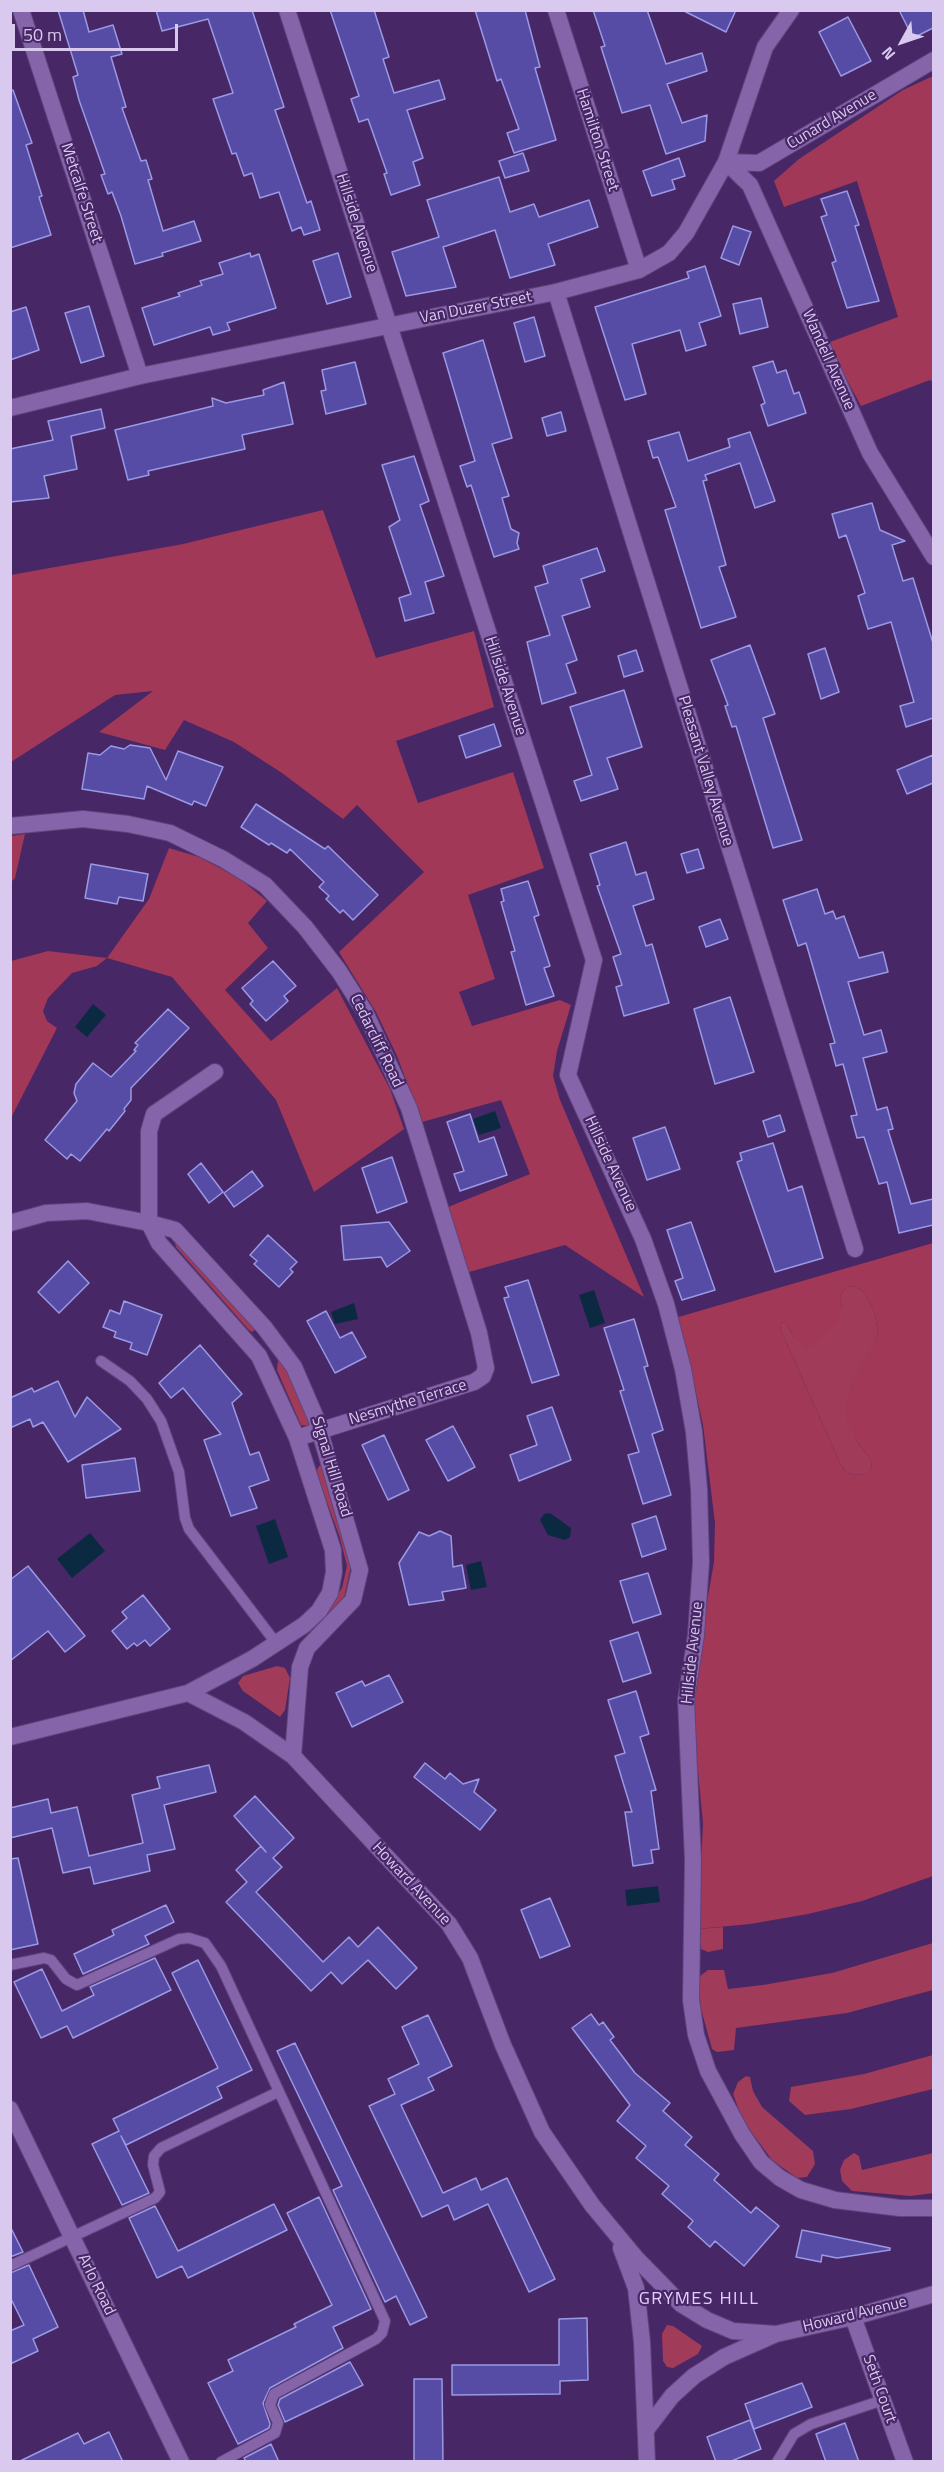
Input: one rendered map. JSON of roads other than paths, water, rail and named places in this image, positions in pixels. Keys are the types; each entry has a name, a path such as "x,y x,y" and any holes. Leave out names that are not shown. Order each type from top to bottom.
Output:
{"street":[{"name":"Metcalfe Street","path":"21,10 140,376"},
{"name":"Hillside Avenue","path":"287,10 594,960 568,1075 643,1239 666,1304 683,1369 694,1432 699,1490 701,1562 696,1635 686,1700 693,1860 691,2000 696,2035 708,2071 742,2134 761,2162 780,2178 801,2190 835,2200 900,2208 933,2208"},
{"name":"Hamilton Street","path":"556,10 639,270"},
{"name":"Van Duzer Street","path":"10,408 140,376 556,292 639,270 669,253 686,233 726,162 765,47 791,10"},
{"name":"Cunard Avenue","path":"726,162 759,163 933,60"},
{"name":"Wandell Avenue","path":"726,162 750,185 870,453 933,557"},
{"name":"Pleasant Valley Avenue","path":"556,292 855,1250"},
{"name":"Cedarcliff Road","path":"10,826 83,819 128,824 170,833 223,859 265,885 305,927 339,970 365,1012 409,1108 479,1333 486,1368 483,1376"},
{"name":"Signal Hill Road","path":"215,1072 154,1114 149,1131 149,1222 159,1243 256,1353 270,1375 297,1438 331,1544 334,1572 330,1593 319,1611 304,1625"},
{"name":"Signal Hill Road","path":"10,1223 46,1214 87,1211 149,1222 175,1230 274,1340 304,1386 320,1431 360,1570 353,1600 342,1615 307,1648 300,1667 293,1756"},
{"path":"256,1353 274,1340"},
{"name":"Nesmythe Terrace","path":"297,1438 474,1382 483,1376"},
{"path":"10,1737 188,1693 304,1625 316,1638"},
{"name":"Howard Avenue","path":"188,1693 244,1722 293,1756 449,1924 470,1958 503,2045 542,2132 579,2187 636,2258 681,2304 707,2320 733,2331 776,2334"},
{"name":"Arlo Road","path":"10,2109 181,2462"},
{"name":"Howard Avenue","path":"613,2231 627,2259 636,2288 642,2342 646,2430"},
{"name":"Howard Avenue","path":"646,2430 672,2396 694,2376 724,2357 776,2334 853,2318 933,2294"},
{"name":"Seth Court","path":"853,2318 905,2462"},
{"path":"646,2430 647,2462"}],"lane":[{"path":"101,1361 130,1381 147,1399 161,1420 179,1472 184,1518 189,1529 276,1643"},
{"path":"10,1965 44,1958 51,1960 66,1979 77,1985 179,1939 198,1940 213,1952 385,2321 385,2327 376,2339 274,2394 270,2405 278,2423 275,2433 221,2462"},
{"path":"10,2266 155,2198 160,2192 153,2165 154,2156 161,2148 278,2092"},
{"path":"777,2462 794,2434 811,2424 883,2400"}],"water":[{"path":"93,1004 106,1015 87,1037 75,1027"},
{"path":"495,1111 501,1128 479,1135 473,1119"},
{"path":"594,1290 605,1323 590,1328 579,1295"},
{"path":"354,1303 358,1319 335,1324 331,1312"},
{"path":"550,1513 571,1528 570,1537 565,1540 548,1535 540,1520 544,1514"},
{"path":"275,1519 288,1557 269,1564 256,1526"},
{"path":"90,1533 105,1551 72,1578 57,1559"},
{"path":"481,1561 487,1587 471,1590 466,1565"},
{"path":"658,1886 660,1902 627,1906 625,1890"}],"district":[{"name":"GRYMES HILL","path":"699,2300"}]}
